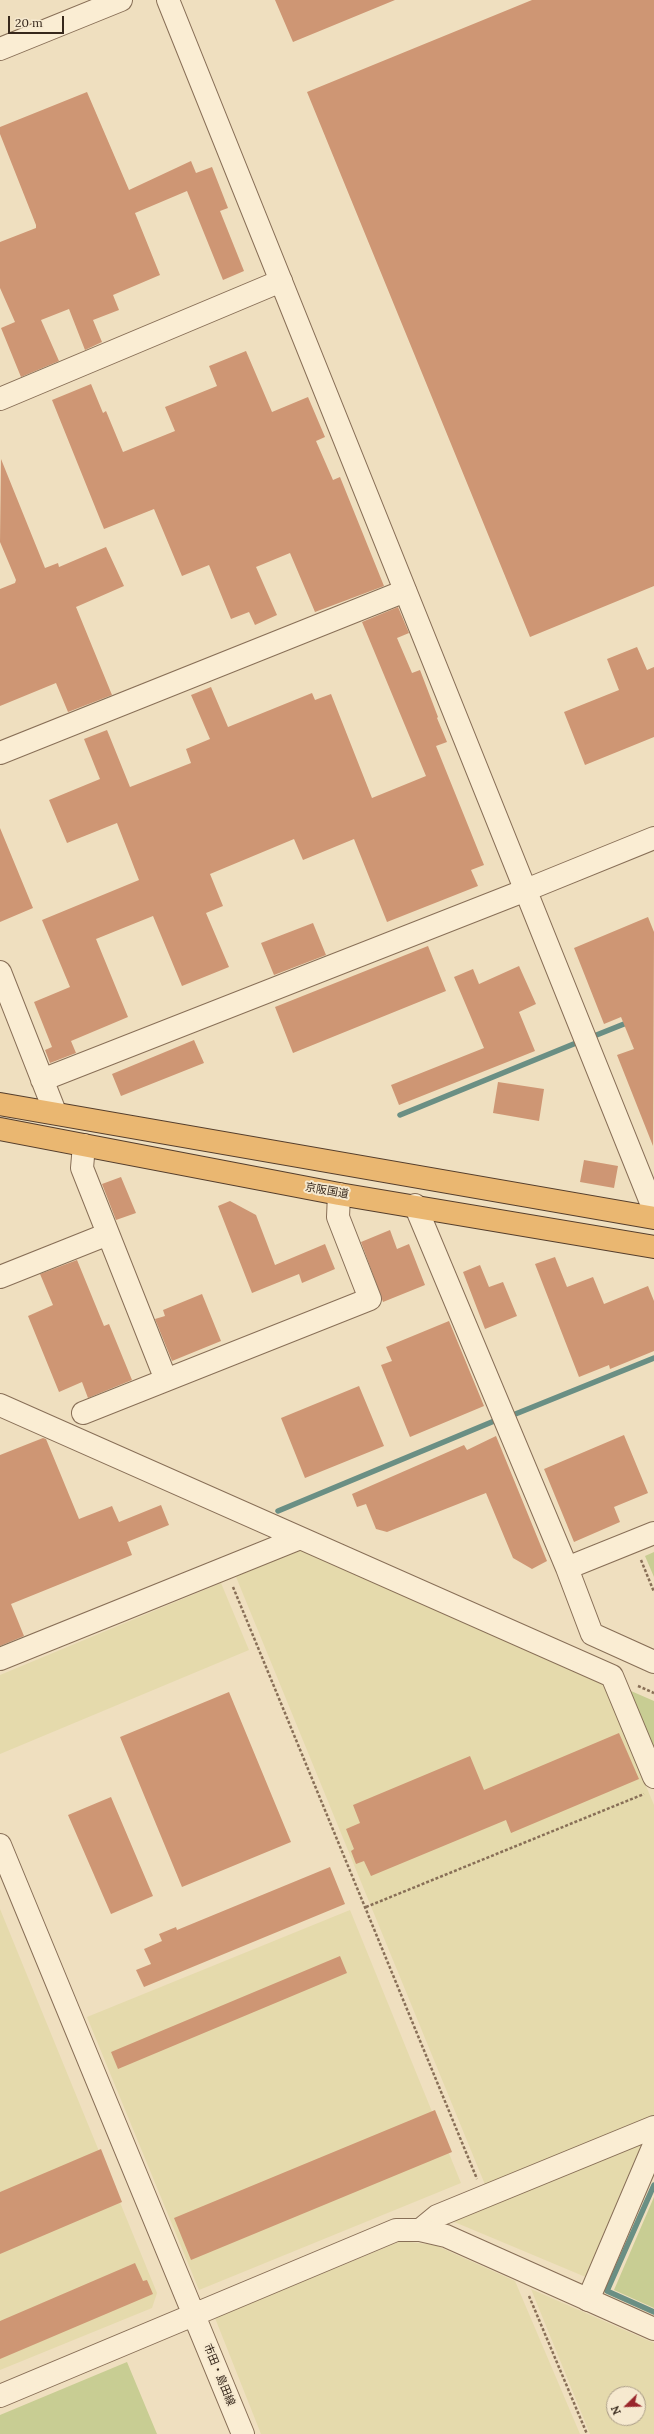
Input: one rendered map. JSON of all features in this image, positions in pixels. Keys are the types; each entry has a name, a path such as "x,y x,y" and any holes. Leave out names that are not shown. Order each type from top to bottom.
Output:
{"highway":[{"path":"0,1104 55,1112 654,1218"},
{"name":"京阪国道","path":"0,1129 339,1194 415,1205 654,1247"}],"street":[{"path":"0,49 121,0"},
{"path":"168,0 526,890 650,1186 654,1210"},
{"path":"0,399 281,281"},
{"path":"0,753 405,591"},
{"path":"42,1080 526,890 654,838"},
{"path":"0,972 55,1112"},
{"path":"84,1145 82,1168 166,1380"},
{"path":"83,1413 370,1299 338,1217 339,1194"},
{"path":"415,1205 567,1568 592,1634 654,1662"},
{"path":"0,1277 108,1234"},
{"path":"0,1405 612,1676 650,1785"},
{"path":"567,1568 654,1533"},
{"path":"0,1659 300,1538"},
{"name":"市田・島田線","path":"0,1845 243,2434"},
{"path":"420,2230 437,2216 654,2127"},
{"path":"588,2300 654,2145"},
{"path":"0,2396 195,2316 396,2230 420,2230 446,2236 523,2277 588,2300 654,2329"}],"path":[{"path":"634,1541 654,1592"},
{"path":"225,1568 484,2196"},
{"path":"366,1907 650,1785"},
{"path":"523,2277 587,2434"}],"shaded area":[{"path":"299,1549 603,1683 654,1805 654,2116 486,2187 234,1572"},
{"path":"221,1583 249,1650 0,1754 0,1675"},
{"path":"0,1909 157,2293 152,2308 0,2370"},
{"path":"350,1910 461,2183 199,2290 87,2017"},
{"path":"647,2141 588,2278 452,2221"},
{"path":"401,2241 435,2245 515,2281 580,2434 261,2434 215,2318"},
{"path":"531,2289 654,2343 654,2434 590,2434"}],"green space":[{"path":"654,1552 654,1577 645,1556"},
{"path":"624,1688 654,1701 654,1760"},
{"path":"654,2197 654,2308 614,2290"},
{"path":"127,2362 157,2434 0,2434 0,2415"}],"building":[{"path":"275,0 395,0 293,42"},
{"path":"532,0 654,0 654,586 530,637 307,92"},
{"path":"87,92 129,190 191,161 196,173 212,167 228,208 220,211 244,271 223,280 187,191 135,213 160,275 113,295 119,310 93,320 102,342 85,350 69,309 41,320 59,361 21,377 1,328 15,322 0,288 0,242 36,228 36,225 0,134 0,127"},
{"path":"246,351 272,412 308,397 325,437 316,441 333,480 340,477 384,586 315,612 290,553 256,567 277,615 255,625 249,612 231,619 209,565 182,576 154,509 104,529 52,400 91,384 103,413 106,411 123,452 175,431 165,407 217,386 209,366"},
{"path":"1,459 45,568 58,563 59,567 106,547 124,586 76,607 112,695 68,712 56,683 0,706 0,589 15,583 16,580 0,542"},
{"path":"398,607 409,633 397,638 412,673 420,670 447,742 436,746 484,865 471,870 478,886 387,922 354,839 303,860 294,839 210,874 223,906 206,913 229,967 182,986 153,916 96,939 128,1017 71,1041 76,1053 50,1063 45,1050 52,1047 34,1002 70,987 42,920 139,880 117,823 67,843 49,800 100,779 84,739 107,730 130,787 191,763 186,749 210,739 191,695 211,687 228,727 312,693 315,700 331,694 372,798 426,776 362,622"},
{"path":"637,647 647,670 654,667 654,737 585,765 564,712 619,690 607,659"},
{"path":"0,828 33,908 0,922"},
{"path":"648,917 654,932 653,1146 617,1055 634,1049 621,1017 604,1024 574,948"},
{"path":"313,923 326,955 274,975 261,943"},
{"path":"428,946 446,991 293,1053 275,1007"},
{"path":"519,966 536,1004 519,1012 535,1051 399,1105 391,1085 484,1048 454,977 473,969 479,984"},
{"path":"194,1040 204,1063 121,1096 112,1074"},
{"path":"498,1082 544,1089 539,1121 493,1113"},
{"path":"584,1160 618,1166 614,1188 580,1182"},
{"path":"121,1177 136,1213 116,1220 102,1184"},
{"path":"230,1201 256,1215 275,1265 325,1244 335,1269 302,1283 299,1274 252,1293 218,1206"},
{"path":"390,1230 397,1249 409,1244 425,1285 383,1302 361,1242"},
{"path":"555,1257 567,1287 593,1277 604,1304 648,1286 654,1301 654,1351 610,1369 609,1365 579,1377 535,1264"},
{"path":"77,1260 104,1326 109,1324 132,1380 88,1398 82,1382 59,1392 28,1316 53,1305 40,1274"},
{"path":"480,1265 489,1287 503,1282 517,1316 485,1329 463,1272"},
{"path":"202,1294 221,1341 172,1361 155,1319 165,1316 163,1310"},
{"path":"449,1321 484,1406 410,1437 381,1365 392,1361 386,1347"},
{"path":"359,1386 384,1446 305,1478 281,1418"},
{"path":"624,1435 648,1493 614,1507 620,1522 574,1542 544,1469"},
{"path":"496,1436 547,1561 532,1569 513,1558 486,1493 387,1532 376,1529 366,1504 357,1507 352,1494 464,1445 467,1450"},
{"path":"43,1438 46,1439 79,1519 112,1506 119,1522 161,1505 169,1525 127,1542 132,1555 11,1604 24,1636 0,1646 0,1455"},
{"path":"229,1692 291,1842 182,1887 120,1737"},
{"path":"619,1733 639,1779 511,1833 506,1820 371,1876 364,1861 356,1864 351,1851 354,1849 346,1829 360,1823 353,1805 470,1756 484,1790"},
{"path":"111,1797 153,1896 111,1914 68,1815"},
{"path":"330,1867 345,1904 144,1987 136,1970 151,1964 144,1949 162,1941 159,1934 176,1927 177,1930"},
{"path":"340,1956 347,1973 118,2069 111,2052"},
{"path":"435,2110 452,2152 191,2260 174,2218"},
{"path":"101,2149 122,2202 0,2254 0,2192"},
{"path":"135,2263 143,2281 147,2280 153,2294 0,2359 0,2321"}],"waterway":[{"path":"589,1038 629,1022"},
{"path":"400,1115 581,1041"},
{"path":"508,1417 654,1358"},
{"path":"278,1511 499,1419"},
{"path":"654,2185 607,2291 654,2312"}]}
